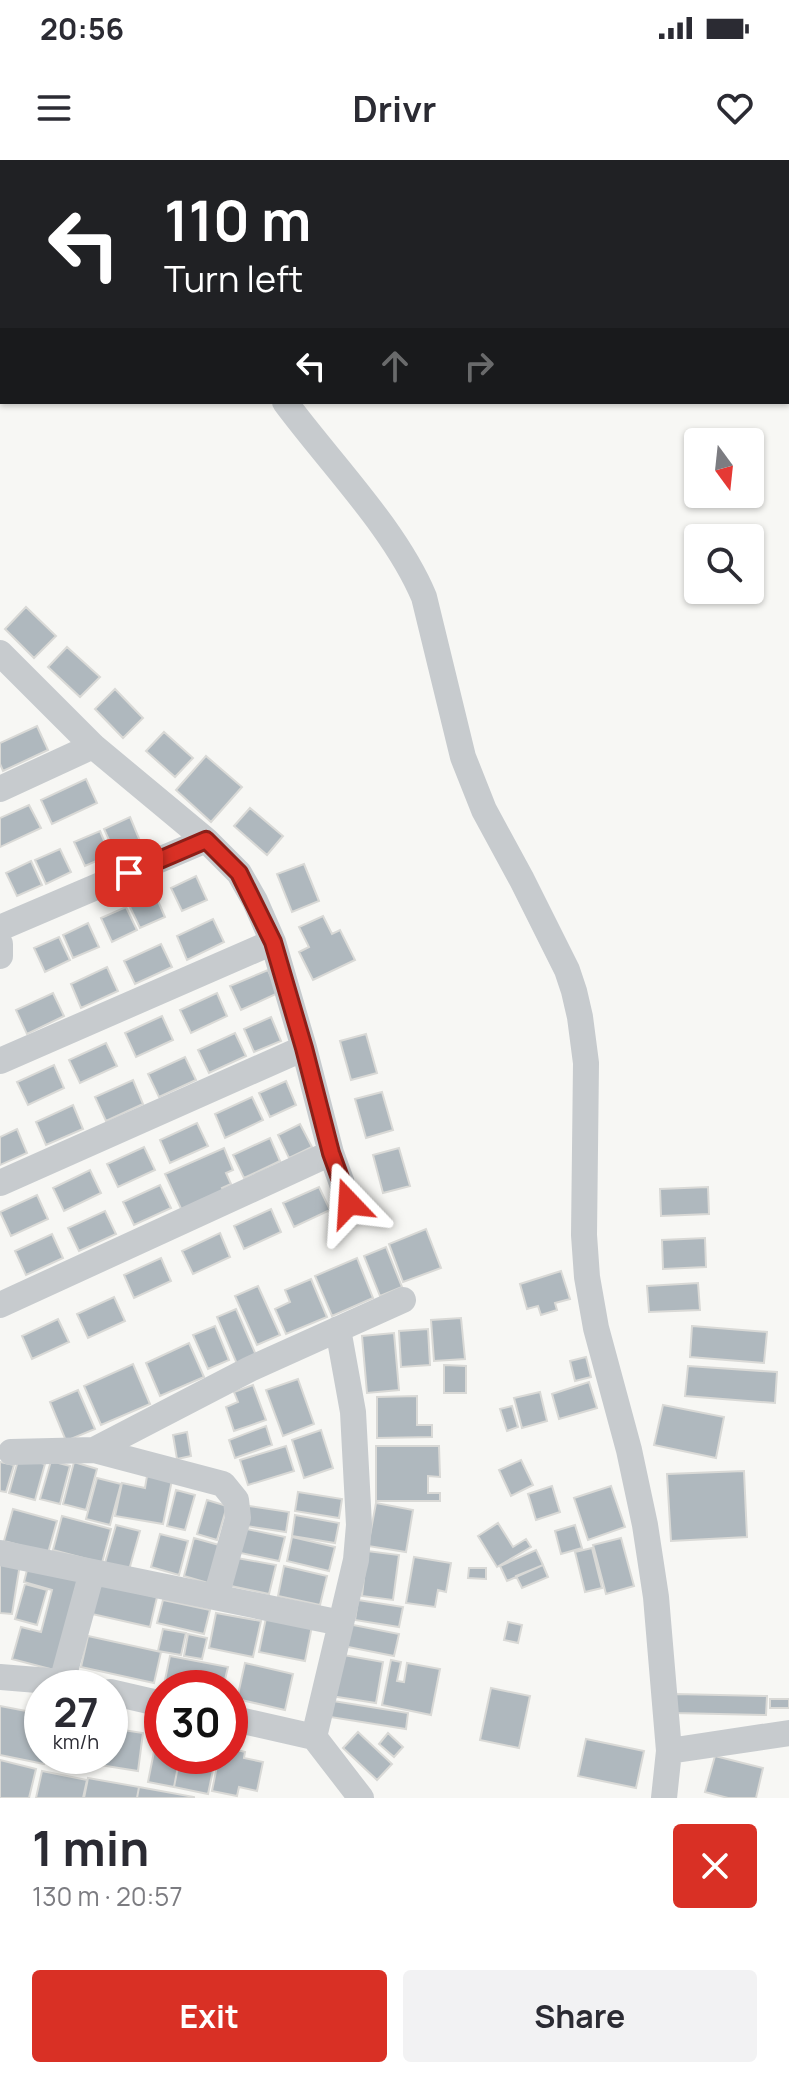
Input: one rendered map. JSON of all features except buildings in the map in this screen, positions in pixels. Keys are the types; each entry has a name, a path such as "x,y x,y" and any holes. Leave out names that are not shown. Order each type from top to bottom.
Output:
{"street":[{"path":"287,404 414,573 424,597 463,757 484,810 567,970 574,991 586,1063 584,1235 587,1277 596,1328 629,1450 656,1597 669,1751 664,1798"},
{"path":"4,661 93,746 206,840 239,873 273,942 331,1153 349,1203"},
{"path":"0,789 93,746"},
{"path":"0,928 206,840"},
{"path":"0,1061 273,942"},
{"path":"0,944 0,956"},
{"path":"0,1183 304,1048"},
{"path":"0,1305 331,1153"},
{"path":"94,1450 250,1369 403,1300"},
{"path":"314,1737 356,1560 359,1525 353,1412 338,1329"},
{"path":"11,1452 94,1450 223,1484 236,1500 238,1518 216,1597"},
{"path":"0,1553 341,1623"},
{"path":"65,1670 92,1572"},
{"path":"0,1677 24,1679"},
{"path":"248,1722 314,1737 360,1798"},
{"path":"669,1751 789,1733"}],"route":[{"path":"129,873 206,840 239,873 273,942 331,1153 349,1203"}]}
